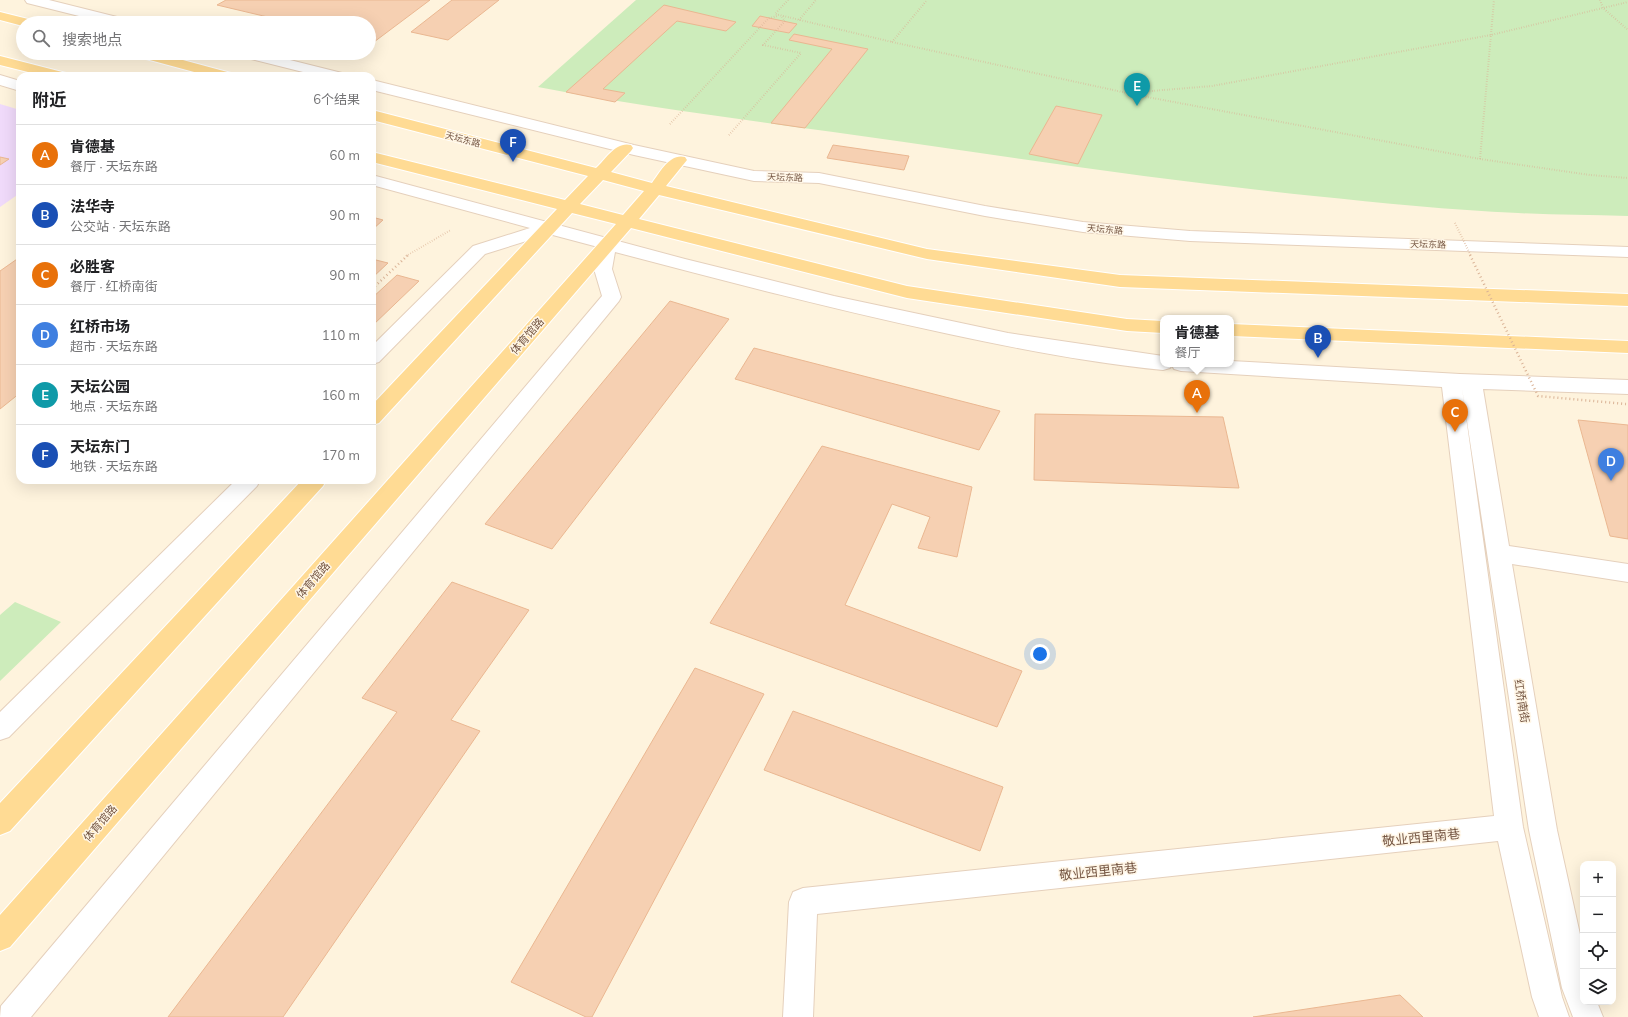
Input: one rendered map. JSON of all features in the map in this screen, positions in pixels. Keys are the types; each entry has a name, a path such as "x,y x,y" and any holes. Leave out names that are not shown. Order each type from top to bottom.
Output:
{"main road":[{"path":"0,16 16,20"},
{"path":"0,60 46,72"},
{"path":"166,60 211,72"},
{"name":"天坛东路","path":"376,116 600,175 927,254 1120,282 1628,300"},
{"path":"376,414 568,207 625,148"},
{"path":"376,158 907,292 1127,325 1160,327"},
{"name":"体育馆路","path":"0,937 656,189 679,160"},
{"path":"1234,330 1628,347"},
{"path":"0,822 311,484"}],"street":[{"path":"32,0 96,16"},
{"path":"272,60 321,72"},
{"path":"0,80 16,85"},
{"name":"天坛东路","path":"376,86 625,148 754,176 819,178 985,212 1083,227 1190,236 1628,252"},
{"path":"376,181 607,244 831,301 982,334 1160,363"},
{"path":"376,353 479,250 549,228"},
{"path":"12,1017 612,297 603,268 607,244"},
{"path":"1228,367 1462,382 1627,396"},
{"path":"1462,382 1509,827 1547,997 1554,1017"},
{"name":"红桥南街","path":"1462,382 1499,553 1543,830 1577,988 1588,1017"},
{"path":"0,729 245,484"},
{"path":"1499,553 1628,573"},
{"name":"敬业西里南巷","path":"798,1017 803,902 1509,827"}],"path":[{"path":"788,0 775,14 892,42 1127,93 1480,159 1590,175 1628,178"},
{"path":"799,20 816,0"},
{"path":"892,42 927,0"},
{"path":"1480,159 1494,0"},
{"path":"1600,0 1603,8 1628,30"},
{"path":"1127,93 1212,86 1491,35 1628,2"},
{"path":"670,124 769,18 781,15"},
{"path":"729,135 801,53 764,45 785,21 781,15"},
{"path":"1455,223 1538,396 1627,396"},
{"path":"376,285 407,256 452,229"}],"shaded area":[{"path":"0,104 16,109 16,196 0,207"}],"green space":[{"path":"636,0 1628,0 1628,216 1492,212 1390,204 1160,178 675,110 538,87"},
{"path":"15,602 61,622 0,681 0,615"}],"building":[{"path":"226,0 430,0 376,40 376,16 263,16 217,5"},
{"path":"452,0 499,0 448,40 411,32"},
{"path":"664,5 736,22 726,31 677,21 603,89 625,93 615,102 566,92"},
{"path":"760,16 797,24 789,33 752,26"},
{"path":"794,34 868,49 805,128 771,123 832,49 789,40"},
{"path":"1056,106 1102,115 1078,164 1029,154"},
{"path":"833,145 909,156 904,170 827,158"},
{"path":"0,157 9,159 0,165"},
{"path":"376,218 383,220 376,226"},
{"path":"16,260 16,396 0,409 0,271"},
{"path":"376,260 388,263 376,274"},
{"path":"397,275 419,281 376,322 376,294"},
{"path":"670,301 729,319 552,549 485,524"},
{"path":"754,348 1000,411 979,450 735,379"},
{"path":"1035,414 1223,417 1239,488 1034,480"},
{"path":"1578,420 1628,425 1628,539 1610,536"},
{"path":"822,446 972,487 957,557 918,548 930,517 892,504 845,605 1022,671 997,727 710,623"},
{"path":"452,582 529,610 451,720 480,731 283,1017 168,1017 397,712 362,698"},
{"path":"695,668 764,694 592,1017 586,1017 511,982"},
{"path":"793,711 1003,787 980,851 764,770"},
{"path":"1400,995 1423,1017 1253,1017"}],"place":[{"name":"天坛公园","path":"1137,106"},
{"name":"天坛东门","path":"513,162"},
{"name":"法华寺","path":"1318,358"},
{"name":"肯德基","path":"1197,413"},
{"name":"必胜客","path":"1455,432"},
{"name":"红桥市场","path":"1611,481"}]}
